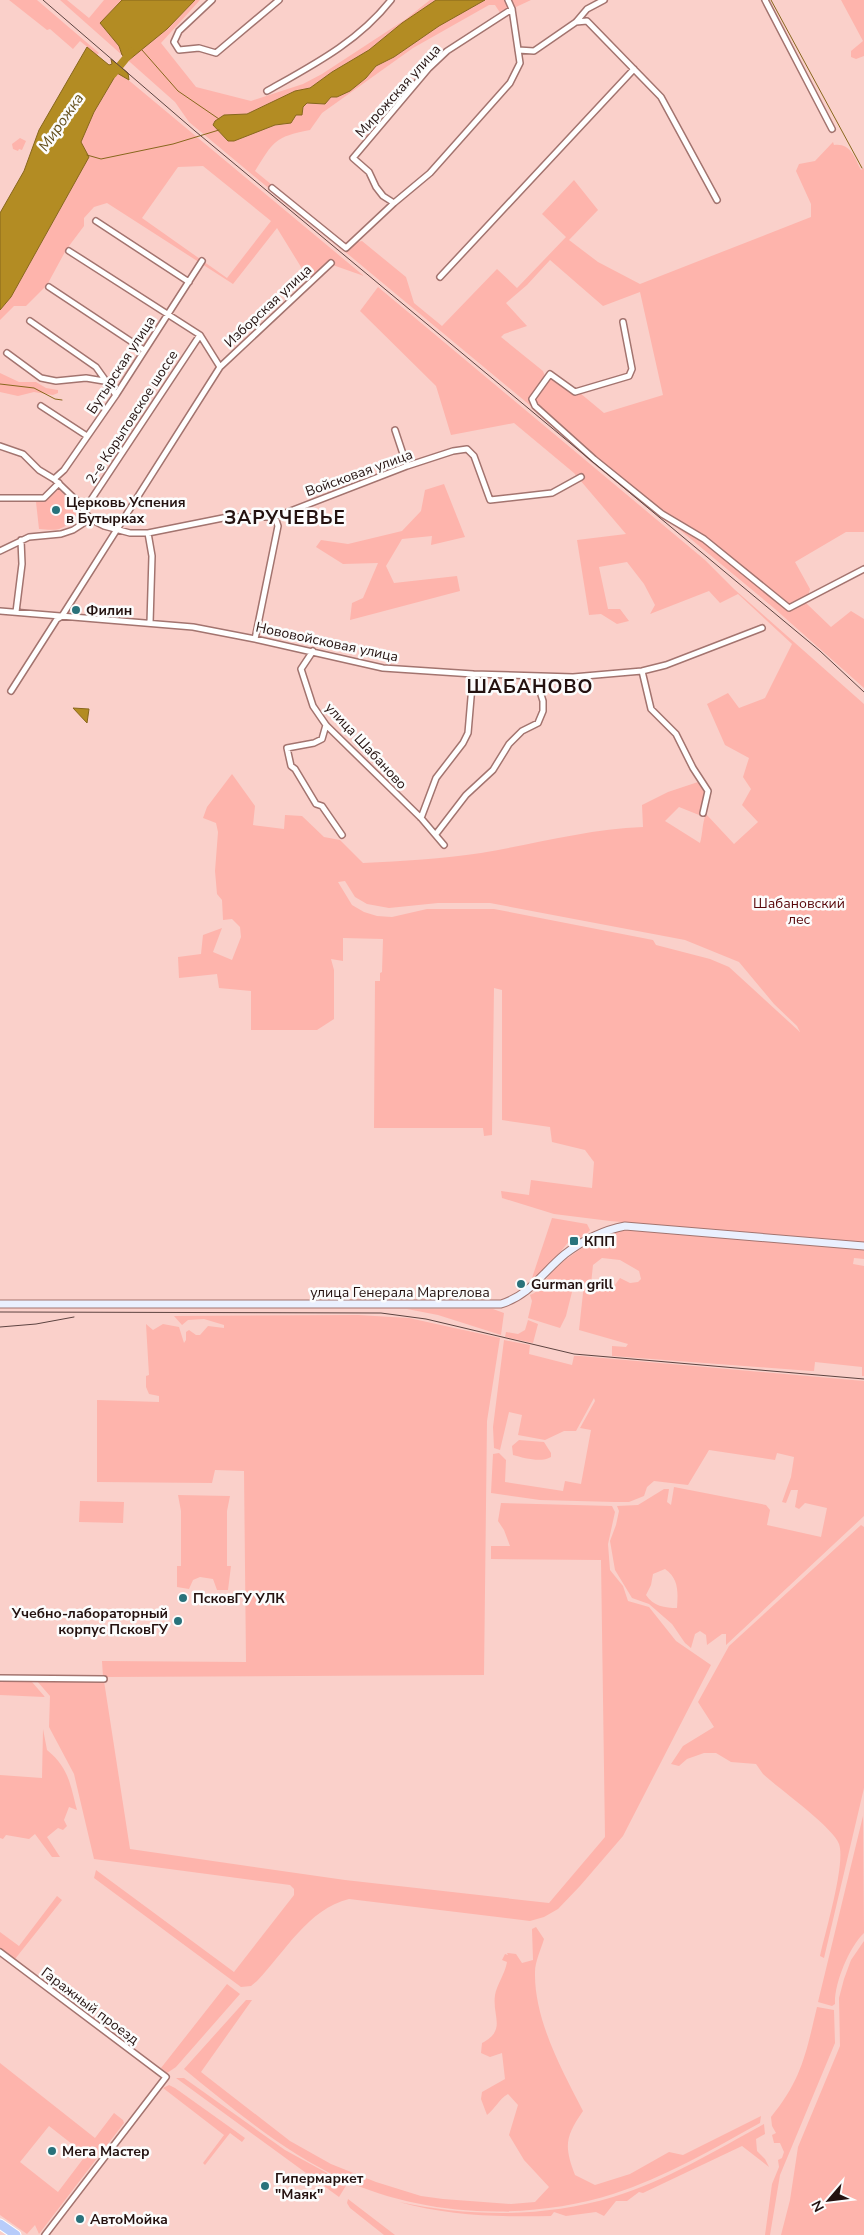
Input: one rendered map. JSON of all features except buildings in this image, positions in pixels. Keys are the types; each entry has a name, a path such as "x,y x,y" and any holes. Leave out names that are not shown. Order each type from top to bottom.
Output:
{"highway":[{"path":"0,2224 16,2235"}],"main road":[{"name":"улица Генерала Маргелова","path":"0,1304 501,1304 523,1294 565,1255 580,1244 605,1231 625,1226 864,1246"}],"street":[{"path":"212,0 179,31 174,42 179,50 199,48 216,53 279,0"},
{"path":"267,91 318,64 357,37 391,0"},
{"path":"272,188 346,248 394,203 430,173 504,91 520,63 512,9 508,0"},
{"path":"518,50 534,50 576,22 587,9 604,0"},
{"path":"766,0 832,128"},
{"name":"Мирожская улица","path":"394,203 383,196 369,172 353,158 429,68 447,51 512,9"},
{"path":"576,22 586,21 661,97 717,200"},
{"path":"440,277 634,69"},
{"path":"96,221 189,282"},
{"path":"69,251 200,335 220,367"},
{"name":"Бутырская улица","path":"54,479 64,470 116,395 202,261"},
{"name":"Изборская улица","path":"11,690 57,619 62,616 220,367 331,263"},
{"path":"49,287 144,350"},
{"path":"30,321 96,366 104,381 116,395"},
{"path":"623,322 632,369 629,376 575,392 550,374 532,399 535,406 594,459 662,514 704,539 789,608 864,569"},
{"name":"2-е Корытовское шоссе","path":"83,512 200,335"},
{"path":"7,353 41,378 56,381 86,378 104,381"},
{"path":"41,406 87,436"},
{"path":"394,430 407,466"},
{"path":"0,446 23,454 39,470 54,479 78,502 83,512 90,519 73,530 61,534 37,535 21,540 0,551"},
{"name":"Войсковая улица","path":"90,519 116,530 130,533 148,533 228,517 275,517 407,466 453,451 467,450 474,456 490,500 552,493 581,477"},
{"path":"0,498 44,498 60,484"},
{"path":"255,639 278,526 275,517"},
{"path":"148,533 152,556 150,624"},
{"path":"16,612 22,564 21,540"},
{"name":"Нововойсковая улица","path":"0,611 193,627 383,668 472,674 573,677 642,671 666,665 762,628"},
{"name":"улица Шабаново","path":"313,652 301,669 313,706 326,724 421,818 444,845"},
{"path":"642,671 651,709 676,734 708,790 703,814"},
{"path":"421,818 436,778 468,734 472,674"},
{"path":"436,834 466,795 493,770 509,744 522,731 538,723 543,711 543,701 535,676"},
{"path":"326,724 322,739 314,743 287,748 290,766 295,769 316,804 322,806 342,835"},
{"path":"0,1678 104,1679"},
{"name":"Гаражный проезд","path":"0,1952 166,2077 45,2235"}],"green space":[{"path":"9,0 37,0 99,53 97,55 80,41 73,49 50,29 47,30"},
{"path":"60,0 67,0 89,18 104,0 122,0 100,23 119,46 122,55"},
{"path":"195,0 200,0 161,43 196,87 251,101 303,84 322,74 406,19 430,0 436,0 402,23 369,50 332,72 310,88 246,114 224,115 213,125 228,141 234,141 275,125 286,124 307,103 325,104 331,97 337,97 350,91 366,78 376,66 394,57 439,26 485,0 531,0 501,14 495,5 489,5 413,48 322,113 310,130 289,135 276,142 255,171 345,245 362,241 406,277 414,303 442,326 497,269 517,288 566,237 542,214 574,180 598,210 569,240 598,262 640,284 811,217 811,204 796,171 799,164 815,161 833,142 834,145 848,148 854,155 861,170 864,168 864,532 846,532 795,562 810,589 806,603 831,627 851,611 864,619 864,688 775,609 675,526 703,540 789,605 698,532 676,521 673,525 189,122 175,102 122,55 167,29","holes":["550,260 603,306 640,292 663,395 604,413 580,393 573,394 552,377 534,399 546,379 543,371 501,337 504,334 527,326 506,303 527,285"]},
{"path":"841,0 864,0 864,56 856,59 851,57 851,51 863,41"},
{"path":"117,73 120,73 364,276 327,263 309,280 277,228 233,284 107,203 94,207 84,218 84,226 66,250 47,285 26,306 14,306 0,320 0,310 11,297 71,190 81,142 94,112","holes":["203,166 271,221 227,278 142,218 178,167"]},
{"path":"20,138 26,141 22,150 19,149 18,151 13,149 12,144"},
{"name":"Шабановский лес","path":"378,287 705,560 734,589 864,704 864,1242 610,1221 554,1214 502,1198 501,1191 529,1195 531,1180 592,1188 594,1162 585,1150 552,1142 550,1127 502,1120 502,990 494,988 492,1135 484,1136 483,1128 374,1128 375,981 380,981 380,973 382,972 383,939 343,938 343,961 331,959 334,970 334,1019 317,1030 251,1030 251,991 219,988 217,974 179,978 178,957 201,954 203,935 222,928 213,952 232,960 241,937 240,927 232,919 223,920 222,900 217,894 215,871 218,832 216,823 203,818 207,807 232,774 255,806 253,825 284,829 285,815 302,816 324,837 340,840 363,863 466,855 582,834 643,827 642,805 668,792 698,782 705,793 699,815 679,807 665,821 700,843 706,814 734,844 758,822 742,805 751,789 743,777 749,758 725,745 707,704 728,693 739,708 765,698 792,644 738,594 720,603 709,591 650,614 655,605 644,584 627,562 599,567 608,609 620,609 629,621 617,624 601,614 589,615 577,540 626,534 574,473 514,423 451,435 436,386 360,311","holes":["345,881 355,897 367,904 389,908 438,903 490,903 685,940 739,962 774,1004 797,1026 800,1032 729,967 710,959 656,945 653,940 494,909 427,909 392,917 377,916 364,912 352,905 338,882"]},
{"path":"0,373 19,382 36,382 46,388 58,390 58,393 53,395 34,392 18,396 0,392"},
{"path":"444,484 465,537 431,545 432,536 402,539 386,566 394,583 457,576 460,591 350,620 352,603 363,598 378,563 343,564 316,547 321,540 348,544 402,531 421,511 425,490"},
{"path":"59,489 74,506 75,520 70,521 60,529 39,529 36,502 45,501"},
{"path":"552,1218 587,1224 590,1230 584,1237 570,1240 537,1281 532,1278"},
{"path":"626,1229 864,1250 864,1259 854,1258 853,1264 864,1266 864,1376 862,1376 862,1367 815,1362 814,1371 811,1371 612,1356 612,1346 626,1347 628,1344 579,1330 584,1284 574,1284 566,1316 560,1328 528,1318 532,1301 530,1295 540,1288 551,1273 576,1252","holes":["602,1258 620,1260 639,1271 641,1279 638,1282 630,1283 620,1278 612,1289 591,1284 593,1265"]},
{"path":"407,1309 493,1309 504,1313 501,1335 438,1315"},
{"path":"358,1315 409,1318 500,1338 487,1421 484,1675 103,1677 102,1661 246,1662 244,1471 215,1470 212,1483 97,1482 97,1400 159,1402 159,1396 149,1394 146,1387 146,1376 149,1375 146,1324 153,1330 163,1324 179,1327 184,1343 186,1332 189,1330 196,1335 200,1335 208,1326 224,1328 224,1325 204,1319 188,1320 182,1325 174,1316"},
{"path":"528,1320 538,1324 533,1343 505,1337 506,1332 518,1334 525,1330"},
{"path":"504,1340 530,1345 529,1354 572,1365 574,1356 580,1356 864,1381 864,1516 726,1645 726,1634 722,1634 707,1645 706,1635 700,1631 695,1634 691,1648 685,1643 672,1624 649,1604 632,1598 615,1570 610,1541 619,1511 617,1506 638,1505 664,1489 669,1489 667,1502 671,1505 674,1487 766,1505 770,1510 767,1525 821,1537 827,1508 805,1503 799,1509 795,1507 798,1490 791,1490 786,1503 782,1502 791,1477 794,1457 777,1453 775,1460 709,1450 688,1485 654,1481 647,1487 644,1496 629,1502 540,1500 491,1493 493,1454 499,1453 506,1460 505,1482 563,1491 565,1481 581,1484 591,1430 580,1428 595,1401 594,1398 576,1431 564,1431 545,1440 518,1435 522,1415 509,1412 500,1450 494,1448 493,1427","holes":["665,1569 670,1573 677,1586 677,1608 660,1606 652,1602 646,1595 651,1585 653,1574"]},
{"path":"519,1440 544,1442 551,1453 551,1457 537,1460 513,1455 512,1446"},
{"path":"178,1495 230,1496 227,1511 227,1566 231,1566 228,1590 217,1590 213,1579 200,1577 193,1580 189,1589 177,1587 177,1566 181,1566 181,1511"},
{"path":"80,1501 124,1502 123,1523 79,1522"},
{"path":"501,1503 612,1506 615,1512 608,1544 610,1570 623,1586 628,1601 649,1607 676,1641 711,1665 623,1836 558,1909 544,1917 530,1921 349,1899 334,1904 321,1912 298,1933 257,1981 251,1986 241,1987 94,1878 96,1870 234,1972 294,1895 294,1889 290,1885 94,1859 74,1774 49,1727 50,1696 37,1681 104,1681 130,1849 345,1880 549,1903 605,1837 601,1560 491,1559 491,1546 510,1546 504,1530 498,1521"},
{"path":"861,1525 864,1527 864,1788 824,1958 820,1956 840,1866 839,1844 835,1837 816,1818 763,1774 756,1764 731,1762 716,1753 704,1753 687,1759 679,1766 671,1764 683,1746 714,1727 698,1702 729,1646"},
{"path":"0,1682 32,1682 45,1697 0,1695"},
{"path":"43,1729 47,1750 60,1763 68,1777 77,1810 69,1807 64,1820 67,1826 63,1830 58,1828 47,1837 60,1857 52,1857 35,1834 29,1839 6,1835 3,1839 0,1838 0,1775 42,1778"},
{"path":"863,1816 864,1933 848,1956 837,1986 835,2004 832,2006 818,2002"},
{"path":"57,1896 62,1900 15,1959 0,1948 0,1932 19,1946"},
{"path":"536,1927 544,1939 535,1968 539,2008 551,2044 566,2079 583,2111 573,2128 568,2142 569,2156 575,2175 595,2185 630,2174 669,2152 683,2155 761,2116 760,2123 670,2171 613,2194 580,2203 512,2211 476,2211 441,2208 374,2192 321,2168 279,2143 184,2069 246,2000 252,2000 201,2072 290,2141 331,2164 376,2182 421,2196 511,2204 535,2202 549,2187 524,2160 509,2135 518,2105 508,2094 487,2115 481,2099 482,2092 505,2079 502,2053 490,2057 481,2053 482,2043 490,2038 496,2028 495,1995 507,1962 502,1960 505,1954 508,1955 507,1953 516,1954 522,1963 533,1960 532,1929"},
{"path":"864,1941 864,2235 781,2235 790,2200 798,2147 840,2046 839,1998 844,1979 851,1960"},
{"path":"227,1984 240,1994 176,2067 167,2073 161,2068"},
{"path":"817,2007 834,2010 835,2043 780,2175 770,2235 765,2235 772,2184 779,2167 778,2160 782,2158 784,2152 780,2143 774,2143 772,2135 776,2133 772,2126 771,2117 790,2090 802,2065"},
{"path":"0,2063 95,2138 114,2113 123,2120 124,2123 39,2234 35,2225 27,2234 0,2215","holes":["49,2126 86,2155 58,2192 20,2162"]},
{"path":"176,2078 184,2078 285,2150 347,2184 339,2197"},
{"path":"169,2085 245,2138 242,2142 230,2133 205,2165 203,2163 224,2135 163,2088"},
{"path":"764,2124 765,2134 756,2139 757,2151 765,2159 769,2167 742,2146 643,2193 639,2192 627,2201 616,2201 604,2216 596,2212 566,2216 554,2212 551,2216 474,2215 418,2207 399,2202 480,2213 533,2212 586,2204 613,2197 652,2182"},
{"path":"348,2199 395,2235 384,2235 350,2208 347,2203"}],"water":[{"path":"122,0 195,0 167,29 129,60 122,55 119,46 100,23"},
{"path":"436,0 485,0 439,26 394,57 376,66 366,78 350,91 337,97 331,97 325,104 307,103 303,107 302,115 296,115 291,123 275,125 234,141 228,141 213,125 215,121 224,115 247,114 295,91 310,88 332,72 369,50 402,23"},
{"path":"87,47 109,65 112,64 111,59 128,73 129,80 117,73 94,112 81,142 89,157 11,297 0,310 0,213 24,171 39,130"},
{"path":"73,708 89,709 87,723"}],"waterway":[{"path":"771,0 862,168"},
{"path":"142,50 178,91 219,119"},
{"name":"Мирожка","path":"113,74 131,52"},
{"path":"87,155 101,159 173,144 219,130"},
{"path":"0,384 34,388 55,399 62,400"}],"railway":[{"path":"43,0 195,131 820,651 864,692"},
{"path":"0,1312 381,1313 426,1319 574,1354 864,1379"},
{"path":"0,1327 36,1324 74,1317"}],"place":[{"name":"Церковь Успения в Бутырках","path":"56,510"},
{"name":"Филин","path":"76,610"},
{"name":"КПП","path":"574,1241"},
{"name":"Gurman grill","path":"521,1284"},
{"name":"ПсковГУ УЛК","path":"183,1598"},
{"name":"Учебно-лабораторный корпус ПсковГУ","path":"178,1621"},
{"name":"Мега Мастер","path":"52,2151"},
{"name":"Гипермаркет \"Маяк\"","path":"265,2186"},
{"name":"АвтоМойка","path":"80,2219"}],"district":[{"name":"ЗАРУЧЕВЬЕ","path":"285,518"},
{"name":"ШАБАНОВО","path":"530,687"}]}
